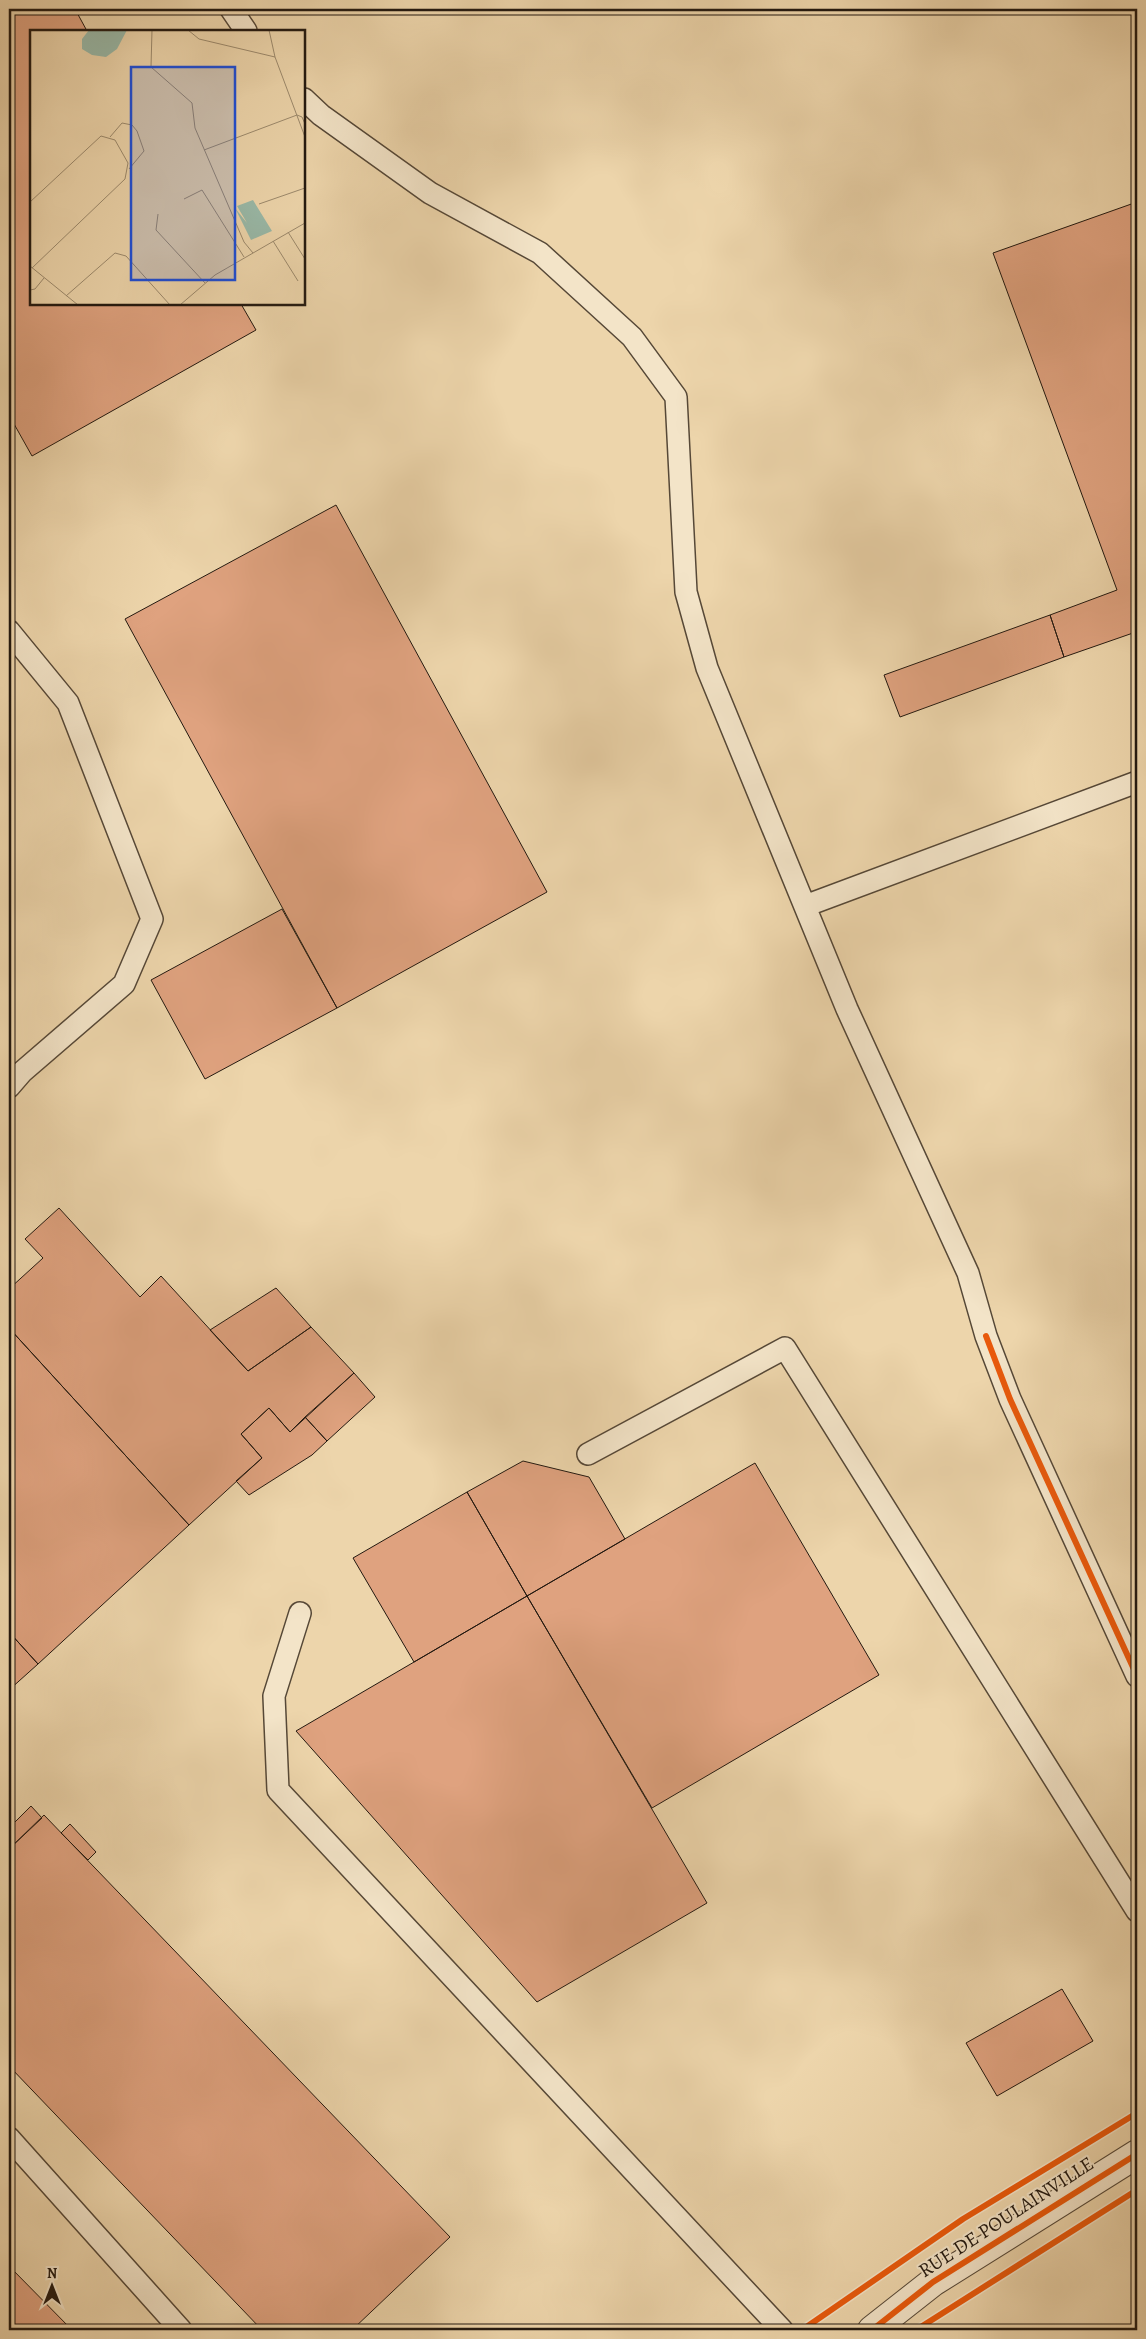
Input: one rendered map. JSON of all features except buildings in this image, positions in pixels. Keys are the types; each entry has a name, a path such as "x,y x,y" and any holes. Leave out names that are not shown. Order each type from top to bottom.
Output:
{"street":[{"name":"RUE DE POULAINVILLE","path":"872,2330 933,2282 1137,2154"}],"lane":[{"path":"231,9 245,30"},
{"path":"305,100 321,116 430,194 540,253 632,337 676,397 686,592 707,668 847,1009 968,1273 986,1336 1010,1399 1137,1676"},
{"path":"9,631 68,703 152,918 124,984 22,1072 9,1087"},
{"path":"805,906 1137,782"},
{"path":"588,1454 785,1348 1137,1911"},
{"path":"300,1613 274,1696 278,1790 782,2330"},
{"path":"9,2138 181,2330"}],"cycle path":[{"path":"986,1336 1010,1399 1137,1676"},
{"path":"802,2330 963,2219 1137,2113"},
{"path":"872,2330 933,2282 1137,2154"},
{"path":"916,2330 1137,2190"}]}
